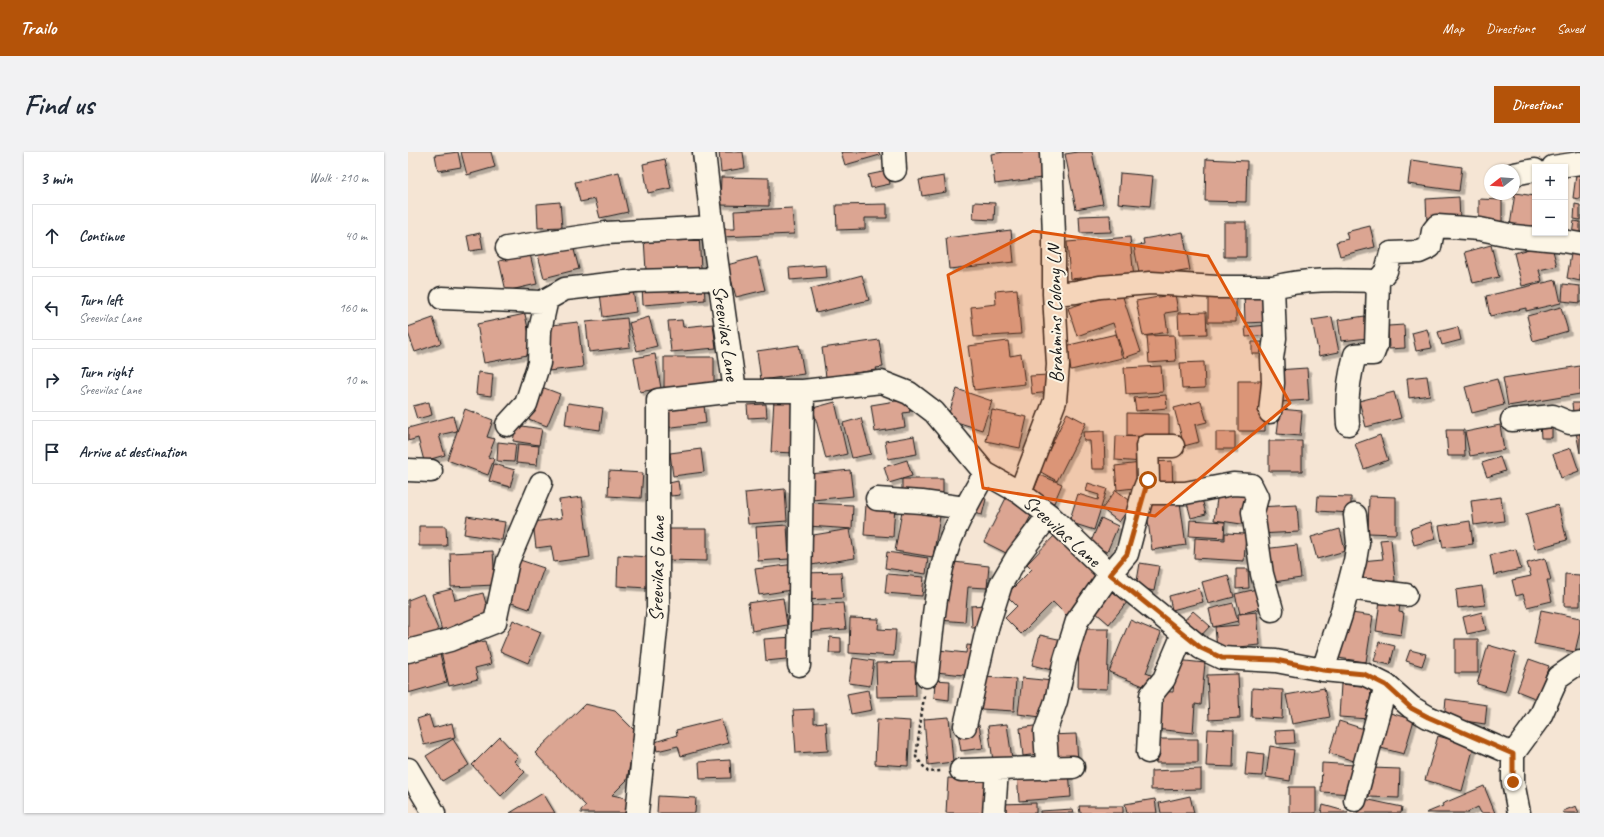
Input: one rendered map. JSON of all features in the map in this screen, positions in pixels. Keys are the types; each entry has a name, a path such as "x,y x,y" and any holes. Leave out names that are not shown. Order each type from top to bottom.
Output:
{"street":[{"name":"Sreevilas Lane","path":"704,152 712,227 735,391 803,391 881,382 908,392 934,412 985,473 1020,493 1049,515 1110,574 1201,648 1222,658 1276,660 1323,670 1364,674 1386,685 1411,708 1428,717 1513,754"},
{"name":"Brahmins Colony LN","path":"1020,493 1055,401 1058,365 1054,294 1054,236 1051,152"},
{"path":"1568,165 1580,163"},
{"path":"1520,173 1532,171"},
{"path":"1348,424 1346,410 1351,368 1355,355 1373,354 1376,346 1378,281 1386,271 1391,253 1419,252 1430,247 1433,231 1437,226 1480,229 1514,236 1557,240 1580,244"},
{"path":"507,248 606,234 712,227"},
{"path":"442,298 542,302 565,289 634,281 712,279 720,286"},
{"path":"1054,294 1076,292 1100,287 1152,283 1273,287 1286,283 1318,281 1378,281"},
{"path":"1270,412 1273,383 1272,358 1275,338 1273,287"},
{"path":"507,425 526,404 538,363 540,330 547,299"},
{"name":"Sreevilas G lane","path":"637,813 658,610 658,400 735,391"},
{"path":"799,665 803,391"},
{"path":"1512,420 1553,416 1570,423 1580,422"},
{"path":"1047,762 1046,732 1056,701 1065,660 1077,620 1110,574 1127,554 1143,493 1148,480 1147,446 1173,446"},
{"path":"408,470 431,470"},
{"path":"927,676 940,573 948,545 957,523 985,473"},
{"path":"408,651 450,640 495,622 508,561 541,483"},
{"path":"1143,493 1185,493 1233,484 1251,486 1257,496 1253,512 1262,574 1272,610"},
{"path":"877,499 922,502 965,508"},
{"path":"965,726 988,625 1001,584 1017,557 1049,515"},
{"path":"1323,670 1356,562 1358,544 1355,515"},
{"path":"1348,588 1406,595"},
{"path":"1148,752 1151,696 1164,679 1183,634"},
{"path":"1519,813 1513,782 1513,754 1540,717 1558,677 1580,662"},
{"path":"1355,800 1386,685"},
{"path":"961,770 1073,767"},
{"path":"408,769 434,813"},
{"path":"994,813 997,770"}],"path":[{"path":"927,676 916,757 928,772 961,770"}],"highlighted area":[{"path":"1033,231 1208,256 1290,403 1155,516 983,488 948,275"}],"building":[{"path":"458,152 461,167 438,171 435,155"},
{"path":"461,152 491,152 495,167 467,175"},
{"path":"719,152 743,152 745,168 721,172"},
{"path":"841,152 879,152 880,155 845,165"},
{"path":"1004,152 1045,152 1049,177 995,184 991,154"},
{"path":"1092,152 1103,204 1076,209 1065,154"},
{"path":"665,159 671,188 648,193 643,164"},
{"path":"1206,159 1247,161 1246,202 1205,201"},
{"path":"1411,160 1462,167 1459,191 1408,184"},
{"path":"887,171 890,184 871,188 868,175"},
{"path":"619,172 628,212 600,218 595,199 580,202 575,182"},
{"path":"1120,173 1153,176 1150,206 1118,203"},
{"path":"1576,175 1580,176 1580,199 1573,198"},
{"path":"944,176 946,192 922,196 919,180"},
{"path":"721,177 769,178 769,206 720,205"},
{"path":"1520,194 1532,196 1532,235 1509,232 1514,200 1520,200"},
{"path":"1459,197 1460,222 1427,223 1426,199"},
{"path":"1479,199 1502,200 1502,225 1479,225"},
{"path":"560,202 562,227 538,228 537,204"},
{"path":"974,202 995,203 994,220 973,219"},
{"path":"887,204 887,218 865,218 865,229 837,230 836,205"},
{"path":"1575,204 1580,205 1580,220 1574,219"},
{"path":"792,208 794,234 720,237 720,229 735,229 734,211"},
{"path":"1110,215 1111,232 1080,233 1079,216"},
{"path":"1574,221 1580,222 1580,242 1571,241"},
{"path":"1224,222 1246,222 1246,257 1224,257"},
{"path":"1370,226 1375,247 1340,256 1336,242 1348,239 1346,232"},
{"path":"1011,230 1014,262 949,269 946,238"},
{"path":"1183,232 1190,270 1140,279 1134,246 1144,244 1143,239"},
{"path":"480,233 483,249 470,251 467,236"},
{"path":"699,235 701,268 646,271 644,238"},
{"path":"1130,237 1134,279 1103,276 1070,279 1067,242"},
{"path":"572,242 579,269 544,278 537,251"},
{"path":"1551,243 1557,266 1539,270 1542,281 1522,286 1514,253"},
{"path":"1491,245 1499,277 1473,283 1465,252"},
{"path":"1572,248 1580,249 1580,281 1567,278"},
{"path":"530,254 537,284 506,291 499,261"},
{"path":"757,257 765,290 736,297 727,265"},
{"path":"826,265 827,277 790,280 789,268"},
{"path":"862,275 869,300 816,313 810,289"},
{"path":"1556,280 1561,303 1526,311 1526,308 1490,316 1486,296"},
{"path":"704,281 705,300 643,305 642,287"},
{"path":"1563,284 1580,286 1580,303 1562,301"},
{"path":"633,289 636,312 603,317 600,293"},
{"path":"1017,289 1021,334 974,337 971,307 996,304 995,291"},
{"path":"1265,290 1266,322 1245,323 1244,291"},
{"path":"1121,291 1141,352 1124,358 1113,323 1077,336 1068,308"},
{"path":"1175,294 1178,311 1165,313 1168,332 1143,336 1136,301"},
{"path":"1208,295 1236,295 1236,322 1208,322"},
{"path":"1561,307 1568,331 1533,341 1527,316"},
{"path":"1206,312 1207,334 1179,335 1178,313"},
{"path":"525,314 533,354 484,363 477,324"},
{"path":"1365,316 1368,338 1341,341 1338,320"},
{"path":"649,317 657,346 637,351 629,323"},
{"path":"1332,317 1339,352 1319,356 1312,320"},
{"path":"433,318 441,343 415,352 408,333 408,327"},
{"path":"627,318 630,347 589,352 586,322"},
{"path":"682,320 683,327 713,324 716,348 671,352 668,321"},
{"path":"578,322 583,367 548,371 543,326"},
{"path":"1269,325 1269,335 1246,337 1245,327"},
{"path":"1404,325 1405,348 1389,349 1388,326"},
{"path":"1458,327 1461,340 1442,345 1438,332"},
{"path":"1427,329 1432,348 1416,351 1412,333"},
{"path":"1116,334 1122,358 1071,370 1065,346"},
{"path":"1174,335 1176,361 1149,363 1147,336"},
{"path":"879,340 883,367 876,368 877,370 826,377 822,348"},
{"path":"1008,341 1010,356 1021,354 1025,384 974,390 968,346"},
{"path":"1252,342 1271,342 1271,354 1252,354"},
{"path":"799,345 804,374 761,380 757,351"},
{"path":"655,354 661,388 640,392 634,358"},
{"path":"664,357 714,357 714,388 664,388"},
{"path":"1204,362 1205,388 1182,389 1180,363"},
{"path":"1161,366 1163,392 1126,394 1124,368"},
{"path":"1580,366 1580,394 1508,406 1503,378"},
{"path":"1307,368 1309,400 1278,402 1276,370"},
{"path":"478,372 493,374 491,396 476,394"},
{"path":"1049,375 1051,392 1032,394 1030,376"},
{"path":"1427,376 1430,395 1409,398 1407,378"},
{"path":"1497,379 1504,405 1472,413 1465,387"},
{"path":"1238,381 1265,381 1265,431 1238,431"},
{"path":"539,386 560,394 547,426 526,418"},
{"path":"957,389 992,401 982,430 947,419"},
{"path":"1394,392 1401,418 1366,427 1359,401"},
{"path":"1166,395 1167,408 1136,411 1134,398"},
{"path":"774,399 798,400 795,453 771,452"},
{"path":"908,399 910,412 903,413 905,427 875,432 871,405"},
{"path":"1201,401 1207,422 1195,425 1199,442 1184,446 1174,408"},
{"path":"429,402 432,415 417,419 413,406"},
{"path":"835,402 847,454 826,459 813,408"},
{"path":"568,403 603,408 600,430 565,425"},
{"path":"1572,403 1580,403 1580,420 1574,421"},
{"path":"766,404 767,417 748,418 747,405"},
{"path":"704,405 706,423 664,428 662,410"},
{"path":"465,409 493,420 487,437 495,439 488,457 494,459 488,475 447,460"},
{"path":"1280,409 1302,411 1300,436 1277,434"},
{"path":"992,410 1027,417 1020,448 986,441"},
{"path":"1067,413 1086,423 1057,481 1039,471"},
{"path":"1127,413 1169,414 1169,437 1127,436"},
{"path":"453,416 457,431 439,435 445,455 424,461 418,438 408,441 408,428"},
{"path":"861,418 871,454 852,458 843,423"},
{"path":"1552,422 1552,438 1541,438 1540,423"},
{"path":"516,425 542,429 539,445 513,441"},
{"path":"1500,425 1504,450 1470,456 1465,432"},
{"path":"1580,426 1580,453 1575,427"},
{"path":"1446,430 1464,430 1465,456 1448,456"},
{"path":"1104,431 1105,469 1092,469 1090,441 1084,441 1083,432"},
{"path":"1216,432 1235,432 1235,449 1216,449"},
{"path":"1380,435 1388,460 1364,469 1355,444"},
{"path":"914,436 917,454 888,459 885,441"},
{"path":"1116,436 1144,437 1143,462 1115,460"},
{"path":"1269,441 1302,441 1302,471 1269,471"},
{"path":"498,442 516,444 514,462 497,461"},
{"path":"518,444 539,446 537,465 516,463"},
{"path":"1571,448 1579,471 1561,478 1553,454"},
{"path":"701,449 704,472 673,476 670,453"},
{"path":"1500,457 1505,471 1487,477 1482,463"},
{"path":"907,460 912,476 889,483 884,467"},
{"path":"1172,461 1173,491 1152,492 1151,462"},
{"path":"1141,463 1143,487 1117,490 1115,466"},
{"path":"494,464 515,470 510,487 489,481"},
{"path":"850,470 853,496 812,500 810,474"},
{"path":"609,471 643,473 641,498 608,496"},
{"path":"1040,475 1062,484 1054,503 1032,495"},
{"path":"902,479 943,479 943,499 902,499"},
{"path":"678,481 680,495 671,496 669,483"},
{"path":"1088,483 1107,489 1094,530 1069,522 1078,494 1098,500 1099,495 1086,491"},
{"path":"785,489 787,521 748,524 745,493"},
{"path":"1116,490 1133,503 1119,522 1102,509"},
{"path":"1218,492 1252,497 1248,525 1214,520"},
{"path":"1179,495 1186,545 1152,550 1145,500"},
{"path":"1201,495 1206,514 1191,518 1186,499"},
{"path":"977,496 986,499 982,515 973,513"},
{"path":"1007,496 1034,510 1010,555 984,542"},
{"path":"1318,496 1351,497 1351,513 1317,511"},
{"path":"1369,496 1396,497 1396,534 1368,533"},
{"path":"582,497 590,557 554,562 551,546 536,548 533,522 562,518 559,500"},
{"path":"1501,497 1504,521 1474,525 1471,501"},
{"path":"809,503 853,505 852,529 808,526"},
{"path":"866,504 895,505 893,537 864,535"},
{"path":"903,505 941,511 933,557 895,551"},
{"path":"1297,505 1299,532 1258,534 1257,507"},
{"path":"1558,505 1567,540 1535,549 1526,514"},
{"path":"467,516 505,522 502,540 464,534"},
{"path":"1101,518 1118,526 1107,552 1090,544"},
{"path":"1190,520 1225,522 1224,538 1189,536"},
{"path":"1470,521 1473,544 1443,548 1439,526"},
{"path":"1431,522 1436,539 1414,545 1410,529"},
{"path":"787,525 789,559 758,561 756,527"},
{"path":"419,526 446,526 447,546 419,546"},
{"path":"666,529 707,529 707,561 666,560"},
{"path":"850,529 855,558 805,566 801,537"},
{"path":"1340,529 1345,551 1317,559 1311,537"},
{"path":"1057,533 1102,579 1066,615 1053,602 1021,634 1005,618 1017,606 1006,595 1032,569 1027,564"},
{"path":"1225,533 1246,534 1244,561 1194,558 1195,538 1225,540"},
{"path":"1391,539 1395,581 1364,585 1361,561 1383,559 1380,540"},
{"path":"1297,545 1301,578 1267,583 1263,549"},
{"path":"1516,549 1521,569 1494,575 1490,555"},
{"path":"493,551 495,585 451,587 450,553"},
{"path":"887,552 928,558 926,574 885,568"},
{"path":"618,555 648,557 646,588 617,586"},
{"path":"1545,558 1551,580 1547,580 1552,601 1527,607 1523,594 1516,596 1512,580 1531,576 1527,563"},
{"path":"517,559 544,568 529,609 503,600"},
{"path":"945,561 989,566 987,588 968,587 965,622 939,620"},
{"path":"1140,563 1159,566 1154,591 1136,587"},
{"path":"795,564 798,589 759,595 755,569"},
{"path":"1236,569 1248,569 1249,588 1236,589"},
{"path":"841,572 843,598 806,600 804,573"},
{"path":"887,574 924,577 922,596 885,593"},
{"path":"1565,574 1580,575 1580,606 1564,606"},
{"path":"1228,575 1234,597 1208,604 1202,582"},
{"path":"1482,586 1485,605 1458,608 1456,590"},
{"path":"1199,588 1203,602 1172,610 1169,596"},
{"path":"1261,588 1266,607 1240,614 1235,594"},
{"path":"452,589 455,600 483,593 490,618 442,631 432,594"},
{"path":"1113,589 1128,601 1109,624 1094,611"},
{"path":"423,594 440,634 408,644 408,600"},
{"path":"783,598 787,625 752,631 748,603"},
{"path":"1380,601 1400,604 1399,612 1404,613 1401,635 1376,631"},
{"path":"843,603 846,629 807,632 805,606"},
{"path":"1233,603 1238,621 1213,627 1209,609"},
{"path":"986,605 987,627 972,628 971,606"},
{"path":"1541,610 1580,618 1580,631 1575,652 1534,644"},
{"path":"1193,611 1210,626 1198,639 1181,624"},
{"path":"1257,612 1260,645 1217,649 1215,627 1239,625 1238,614"},
{"path":"1344,612 1373,616 1366,662 1338,658"},
{"path":"1482,612 1486,630 1467,634 1463,617"},
{"path":"850,618 879,619 878,629 896,630 894,656 849,653"},
{"path":"513,620 541,632 528,663 500,651"},
{"path":"1130,620 1161,633 1146,673 1156,677 1151,689 1109,672"},
{"path":"1079,629 1109,629 1107,689 1078,688"},
{"path":"1040,635 1067,641 1059,672 1032,665"},
{"path":"793,637 796,658 766,661 764,639"},
{"path":"830,637 841,638 841,653 829,653"},
{"path":"1455,639 1478,639 1478,673 1455,673"},
{"path":"485,641 491,664 475,668 478,679 449,686 441,652"},
{"path":"1379,642 1395,646 1390,665 1374,661"},
{"path":"967,645 976,646 973,676 936,672 939,650 966,653"},
{"path":"1488,645 1516,653 1505,692 1477,684"},
{"path":"439,650 447,682 408,693 408,658"},
{"path":"1410,650 1426,654 1422,666 1406,661"},
{"path":"853,658 874,661 870,686 849,683"},
{"path":"1529,659 1549,666 1537,699 1517,691"},
{"path":"1176,660 1205,663 1201,705 1195,704 1193,733 1155,729 1158,691 1173,692"},
{"path":"915,662 916,696 877,697 876,663"},
{"path":"1238,674 1240,718 1209,720 1207,675"},
{"path":"983,677 1016,679 1014,711 981,709"},
{"path":"1022,678 1053,681 1048,718 1018,714"},
{"path":"935,680 950,681 949,700 934,698"},
{"path":"1341,684 1371,687 1369,719 1339,717"},
{"path":"1252,688 1283,690 1282,719 1251,717"},
{"path":"1324,688 1330,717 1292,724 1286,695"},
{"path":"868,690 872,710 851,714 847,694"},
{"path":"1446,699 1487,705 1485,724 1444,718"},
{"path":"585,704 615,711 636,732 627,780 612,795 632,799 630,813 581,813 581,810 586,806 535,753"},
{"path":"814,709 814,723 826,722 828,751 796,753 793,710"},
{"path":"1387,712 1414,720 1404,754 1377,747"},
{"path":"429,715 433,728 452,723 455,737 424,745 417,719"},
{"path":"949,717 953,762 928,765 924,719"},
{"path":"721,719 728,743 681,756 678,746 657,751 655,742 677,735 676,730"},
{"path":"877,719 910,721 908,766 875,764"},
{"path":"1339,721 1367,730 1357,762 1329,753"},
{"path":"1007,724 1012,759 993,761 988,726"},
{"path":"979,725 983,748 961,751 957,728"},
{"path":"1040,725 1044,753 1023,756 1020,728"},
{"path":"1208,729 1234,730 1233,767 1206,766"},
{"path":"1294,730 1295,743 1277,744 1275,731"},
{"path":"1076,734 1078,760 1050,761 1048,735"},
{"path":"1438,736 1474,746 1462,791 1425,780"},
{"path":"500,737 518,757 514,761 525,772 501,796 472,765"},
{"path":"453,739 469,765 442,781 426,756"},
{"path":"1156,739 1198,739 1198,763 1156,763"},
{"path":"1270,746 1294,750 1290,781 1266,777"},
{"path":"1247,752 1264,754 1262,776 1245,775"},
{"path":"730,760 731,778 700,779 699,762"},
{"path":"1322,763 1355,765 1353,794 1321,792"},
{"path":"1371,768 1400,769 1399,798 1369,797"},
{"path":"1201,769 1201,789 1151,790 1151,771"},
{"path":"1069,770 1071,797 1019,801 1017,774"},
{"path":"948,778 985,780 983,813 946,813"},
{"path":"1484,786 1495,813 1481,813 1478,807 1468,812 1469,813 1426,813 1443,806 1442,804"},
{"path":"1289,787 1316,787 1316,813 1289,813"},
{"path":"543,793 555,813 510,813"},
{"path":"658,796 696,798 695,813 657,813"},
{"path":"1190,796 1194,813 1161,813 1159,803"},
{"path":"1360,798 1402,807 1401,813 1357,813"},
{"path":"1155,799 1157,813 1127,813 1125,804"},
{"path":"1036,803 1036,813 1001,813 1000,804"},
{"path":"1323,805 1348,812 1348,813 1321,813"},
{"path":"1079,806 1123,806 1123,813 1080,813"},
{"path":"1576,806 1579,813 1564,813 1563,811"},
{"path":"1073,809 1074,813 1040,813 1040,811"}],"route":[{"path":"1148,480 1143,493 1127,554 1110,574 1169,623 1201,648 1222,658 1276,660 1323,670 1364,674 1386,685 1411,708 1461,732 1513,754 1513,782"}]}
